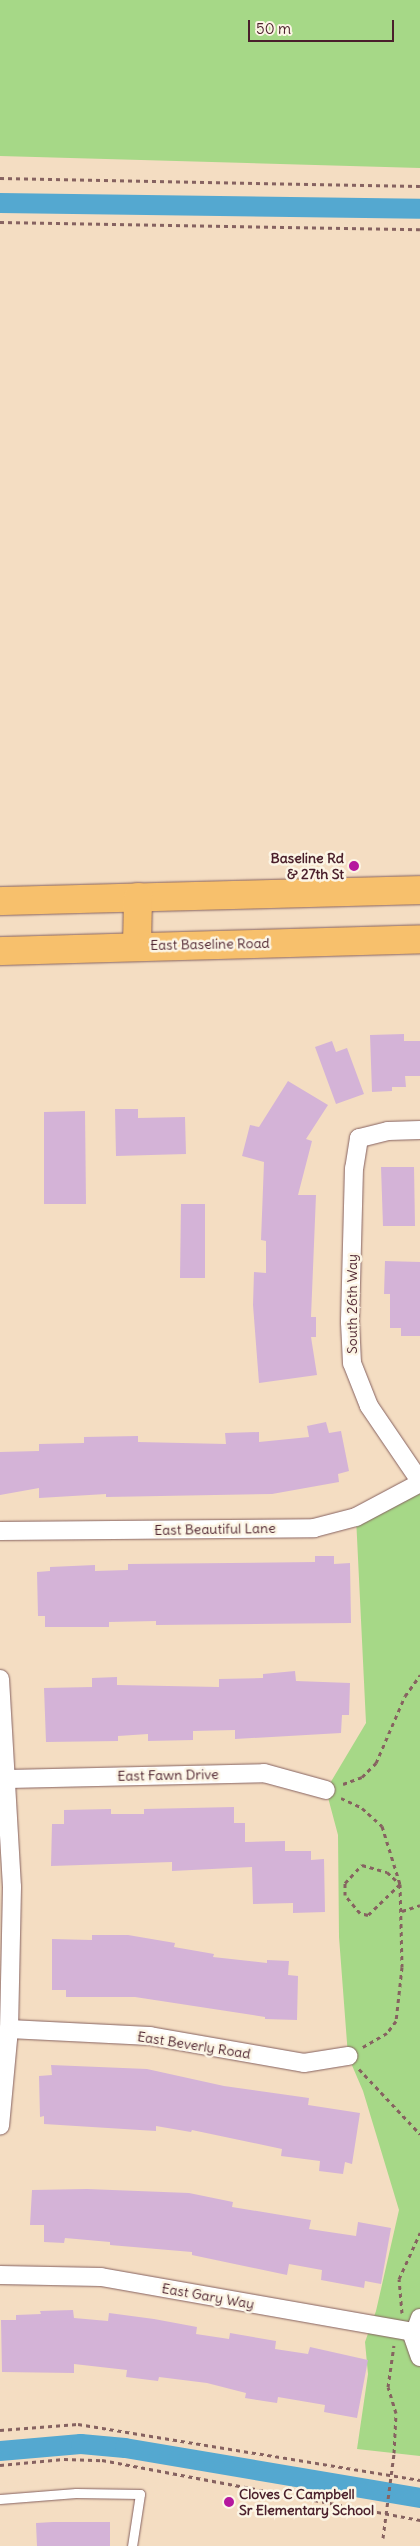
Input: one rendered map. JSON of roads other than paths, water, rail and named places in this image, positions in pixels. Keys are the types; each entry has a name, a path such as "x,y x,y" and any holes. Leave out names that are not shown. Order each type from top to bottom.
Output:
{"main road":[{"path":"0,901 420,890"},
{"path":"137,946 138,897"},
{"name":"East Baseline Road","path":"0,951 420,939"}],"street":[{"name":"South 26th Way","path":"420,1130 388,1131 359,1138 354,1168 350,1322 352,1362 369,1406 420,1482"},
{"name":"East Beautiful Lane","path":"0,1531 314,1528 356,1517 420,1482"},
{"path":"0,1678 8,1780 12,1887 9,2029 0,2126"},
{"name":"East Fawn Drive","path":"8,1780 264,1773 326,1790"},
{"name":"East Beverly Road","path":"9,2029 150,2036 304,2063 348,2056"},
{"name":"East Gary Way","path":"0,2275 101,2277 417,2325 414,2346 420,2357"}],"lane":[{"path":"0,2499 76,2493 140,2494 132,2546"}],"waterway":[{"path":"0,203 420,209"},
{"path":"0,2451 81,2444 125,2448 420,2498"}],"place":[{"name":"Baseline Rd & 27th St","path":"354,866"},
{"name":"Cloves C Campbell Sr Elementary School","path":"229,2502"}]}
